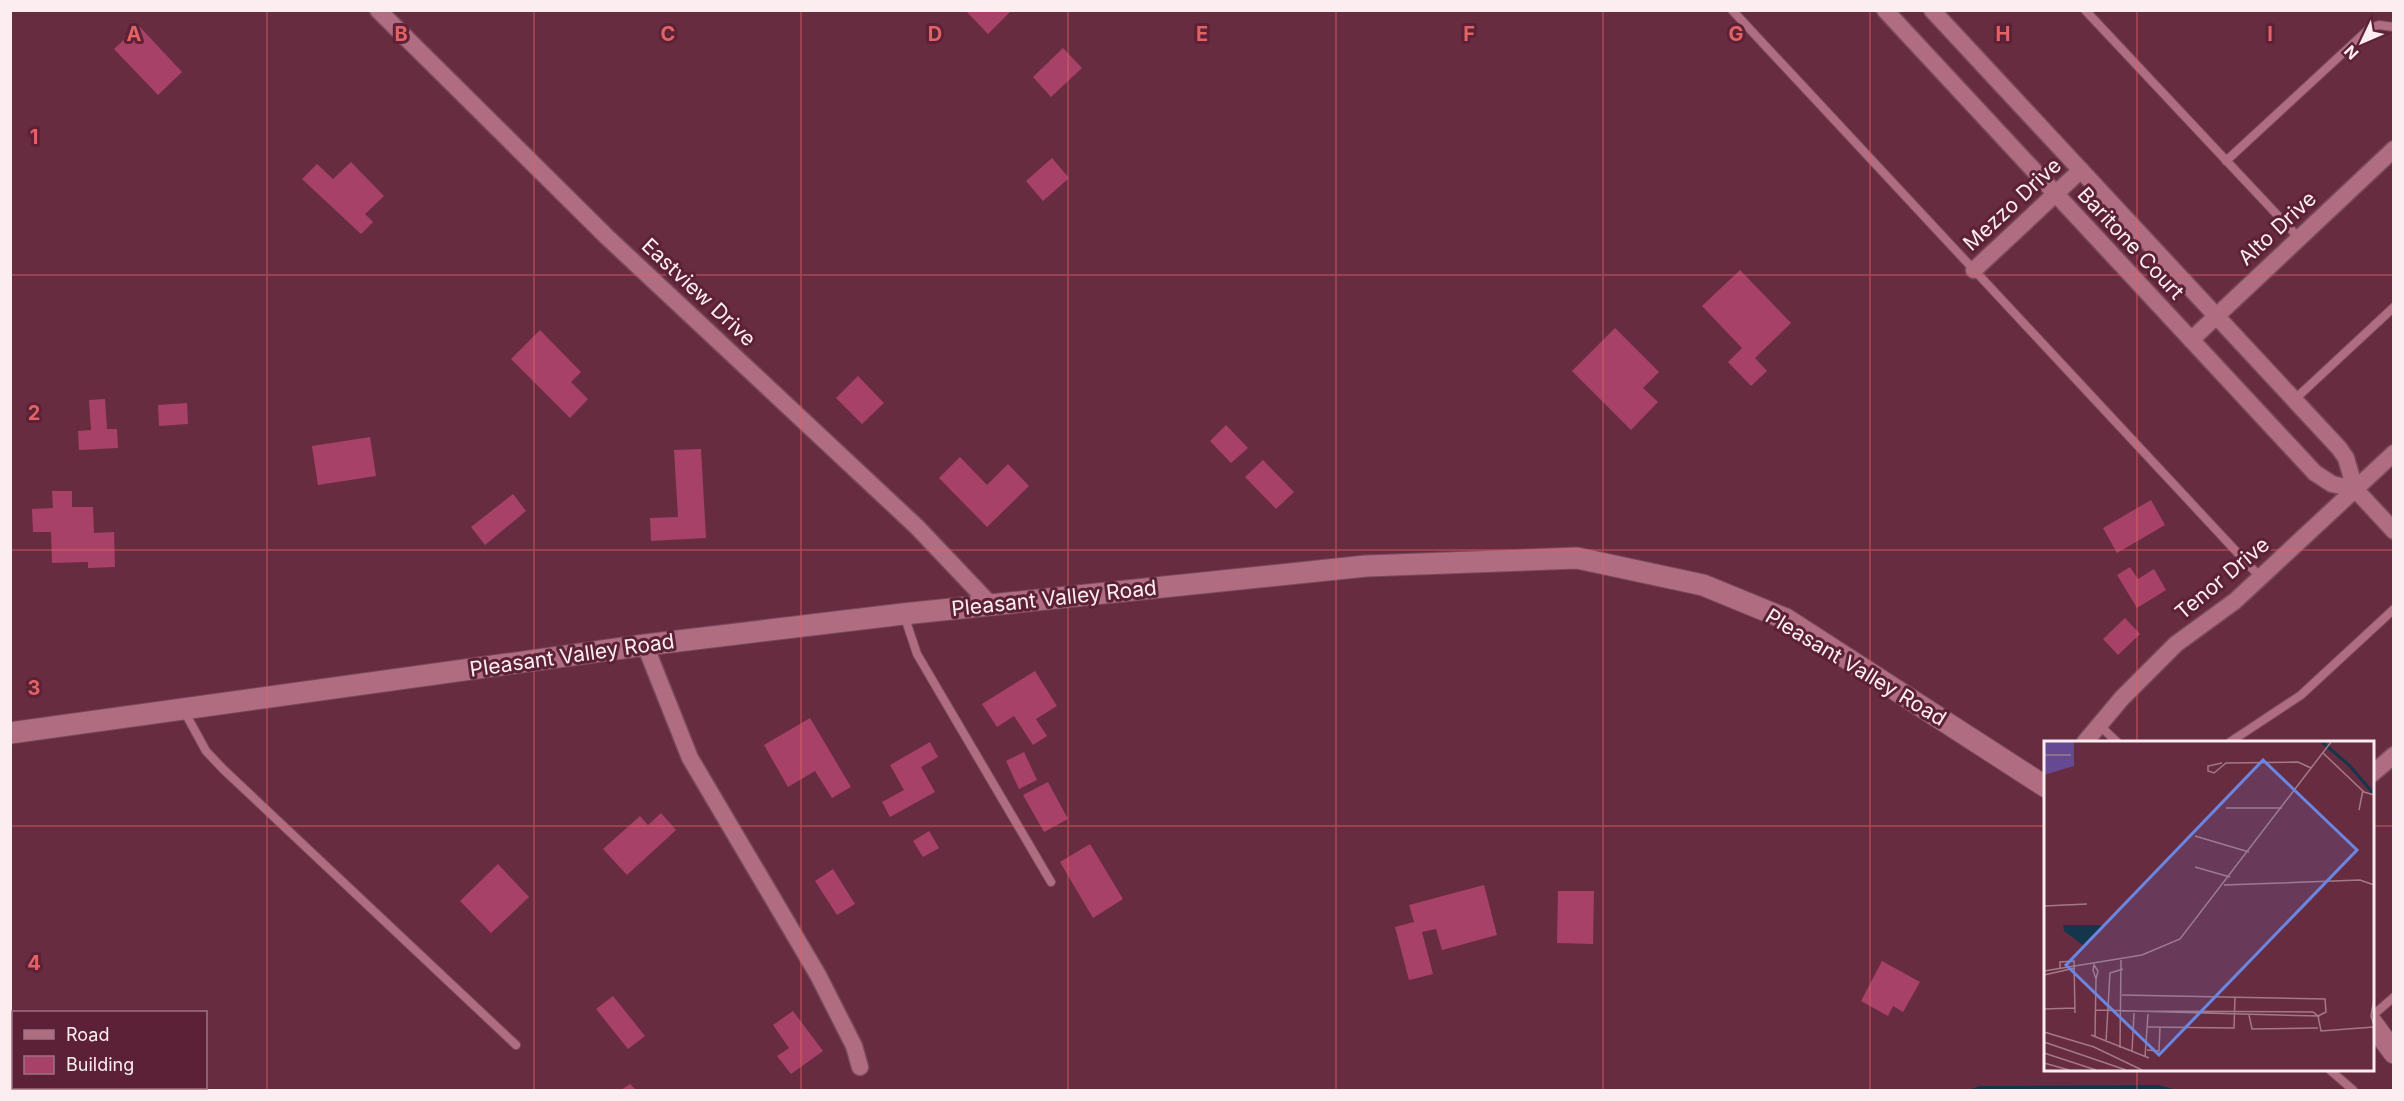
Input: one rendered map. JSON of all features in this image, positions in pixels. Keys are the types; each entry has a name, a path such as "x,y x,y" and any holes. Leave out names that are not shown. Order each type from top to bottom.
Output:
{"street":[{"name":"Eastview Drive","path":"378,10 607,237 917,527 991,605"},
{"name":"Baritone Court","path":"1885,10 2315,473 2332,484 2355,489"},
{"name":"Baritone Court","path":"1932,10 2339,448 2346,458 2355,489 2394,531"},
{"name":"Alto Drive","path":"2191,340 2394,149"},
{"name":"Mezzo Drive","path":"1974,270 2081,170"},
{"name":"Tenor Drive","path":"2086,741 2098,725 2176,644 2261,578 2394,453"},
{"name":"Pleasant Valley Road","path":"10,733 645,645 903,614 1366,566 1577,558 1703,585 1786,619 2044,786"},
{"path":"645,645 690,758 818,975 854,1046 860,1067"},
{"path":"2374,773 2394,755"},
{"path":"2374,1019 2394,1021"},
{"path":"2374,1021 2394,1053"}],"lane":[{"path":"1732,10 2261,578"},
{"path":"2085,10 2299,238"},
{"path":"2226,161 2370,28 2379,25 2394,27"},
{"path":"2294,400 2394,307"},
{"path":"2232,741 2301,695 2394,609"},
{"path":"903,614 916,654 1052,882"},
{"path":"183,709 206,751 223,769 516,1045"},
{"path":"2098,725 2115,741"},
{"path":"2374,1018 2394,998"},
{"path":"2331,1071 2353,1090"}],"water":[{"path":"2158,1085 2177,1090 1968,1090 1980,1086"}],"building":[{"path":"965,10 1012,10 988,34"},
{"path":"139,26 182,72 158,95 114,49"},
{"path":"1063,48 1082,68 1051,97 1033,77"},
{"path":"1052,158 1069,178 1043,201 1026,181"},
{"path":"351,162 384,196 365,214 373,222 361,234 302,179 317,164 333,179"},
{"path":"1740,270 1791,323 1755,358 1767,371 1751,386 1728,362 1742,348 1702,306"},
{"path":"1615,328 1659,372 1643,388 1658,402 1631,430 1572,371"},
{"path":"540,330 581,372 571,382 588,399 570,418 511,359"},
{"path":"858,376 884,403 862,424 836,398"},
{"path":"105,399 107,429 117,429 118,448 79,450 78,431 91,430 89,400"},
{"path":"187,403 188,424 159,426 158,405"},
{"path":"1226,425 1248,448 1231,463 1210,441"},
{"path":"370,437 376,476 318,485 312,446"},
{"path":"701,449 706,538 651,541 650,518 678,517 674,450"},
{"path":"960,457 987,485 1008,464 1029,486 987,527 939,478"},
{"path":"1263,460 1294,492 1276,509 1245,477"},
{"path":"52,491 72,491 72,507 93,507 94,533 114,532 115,567 88,568 88,562 52,563 51,532 33,532 32,509 53,508"},
{"path":"513,494 526,511 485,545 471,527"},
{"path":"2151,500 2165,525 2117,553 2103,528"},
{"path":"2130,567 2138,579 2154,569 2166,590 2137,608 2117,575"},
{"path":"2125,618 2140,634 2118,655 2103,639"},
{"path":"1035,671 1057,706 1036,719 1047,736 1033,745 1014,716 997,727 982,704"},
{"path":"810,718 851,787 832,798 815,771 788,787 764,745"},
{"path":"930,742 938,757 921,767 935,792 890,817 882,802 904,790 890,765"},
{"path":"1024,752 1037,780 1019,789 1006,761"},
{"path":"1048,782 1068,819 1044,832 1023,795"},
{"path":"661,813 676,830 627,875 603,849 640,816 648,825"},
{"path":"929,831 939,848 923,857 913,841"},
{"path":"1090,844 1123,899 1093,918 1060,862"},
{"path":"498,864 529,897 491,933 460,901"},
{"path":"833,869 855,904 837,915 815,881"},
{"path":"1484,885 1497,935 1442,950 1436,929 1422,932 1433,974 1409,980 1395,927 1414,922 1409,905"},
{"path":"1558,891 1594,891 1593,944 1557,943"},
{"path":"1882,961 1920,982 1903,1012 1893,1006 1888,1016 1861,1001"},
{"path":"613,996 645,1036 628,1049 596,1009"},
{"path":"793,1011 823,1051 791,1074 777,1056 789,1048 773,1025"},
{"path":"630,1084 636,1090 621,1090"}]}
